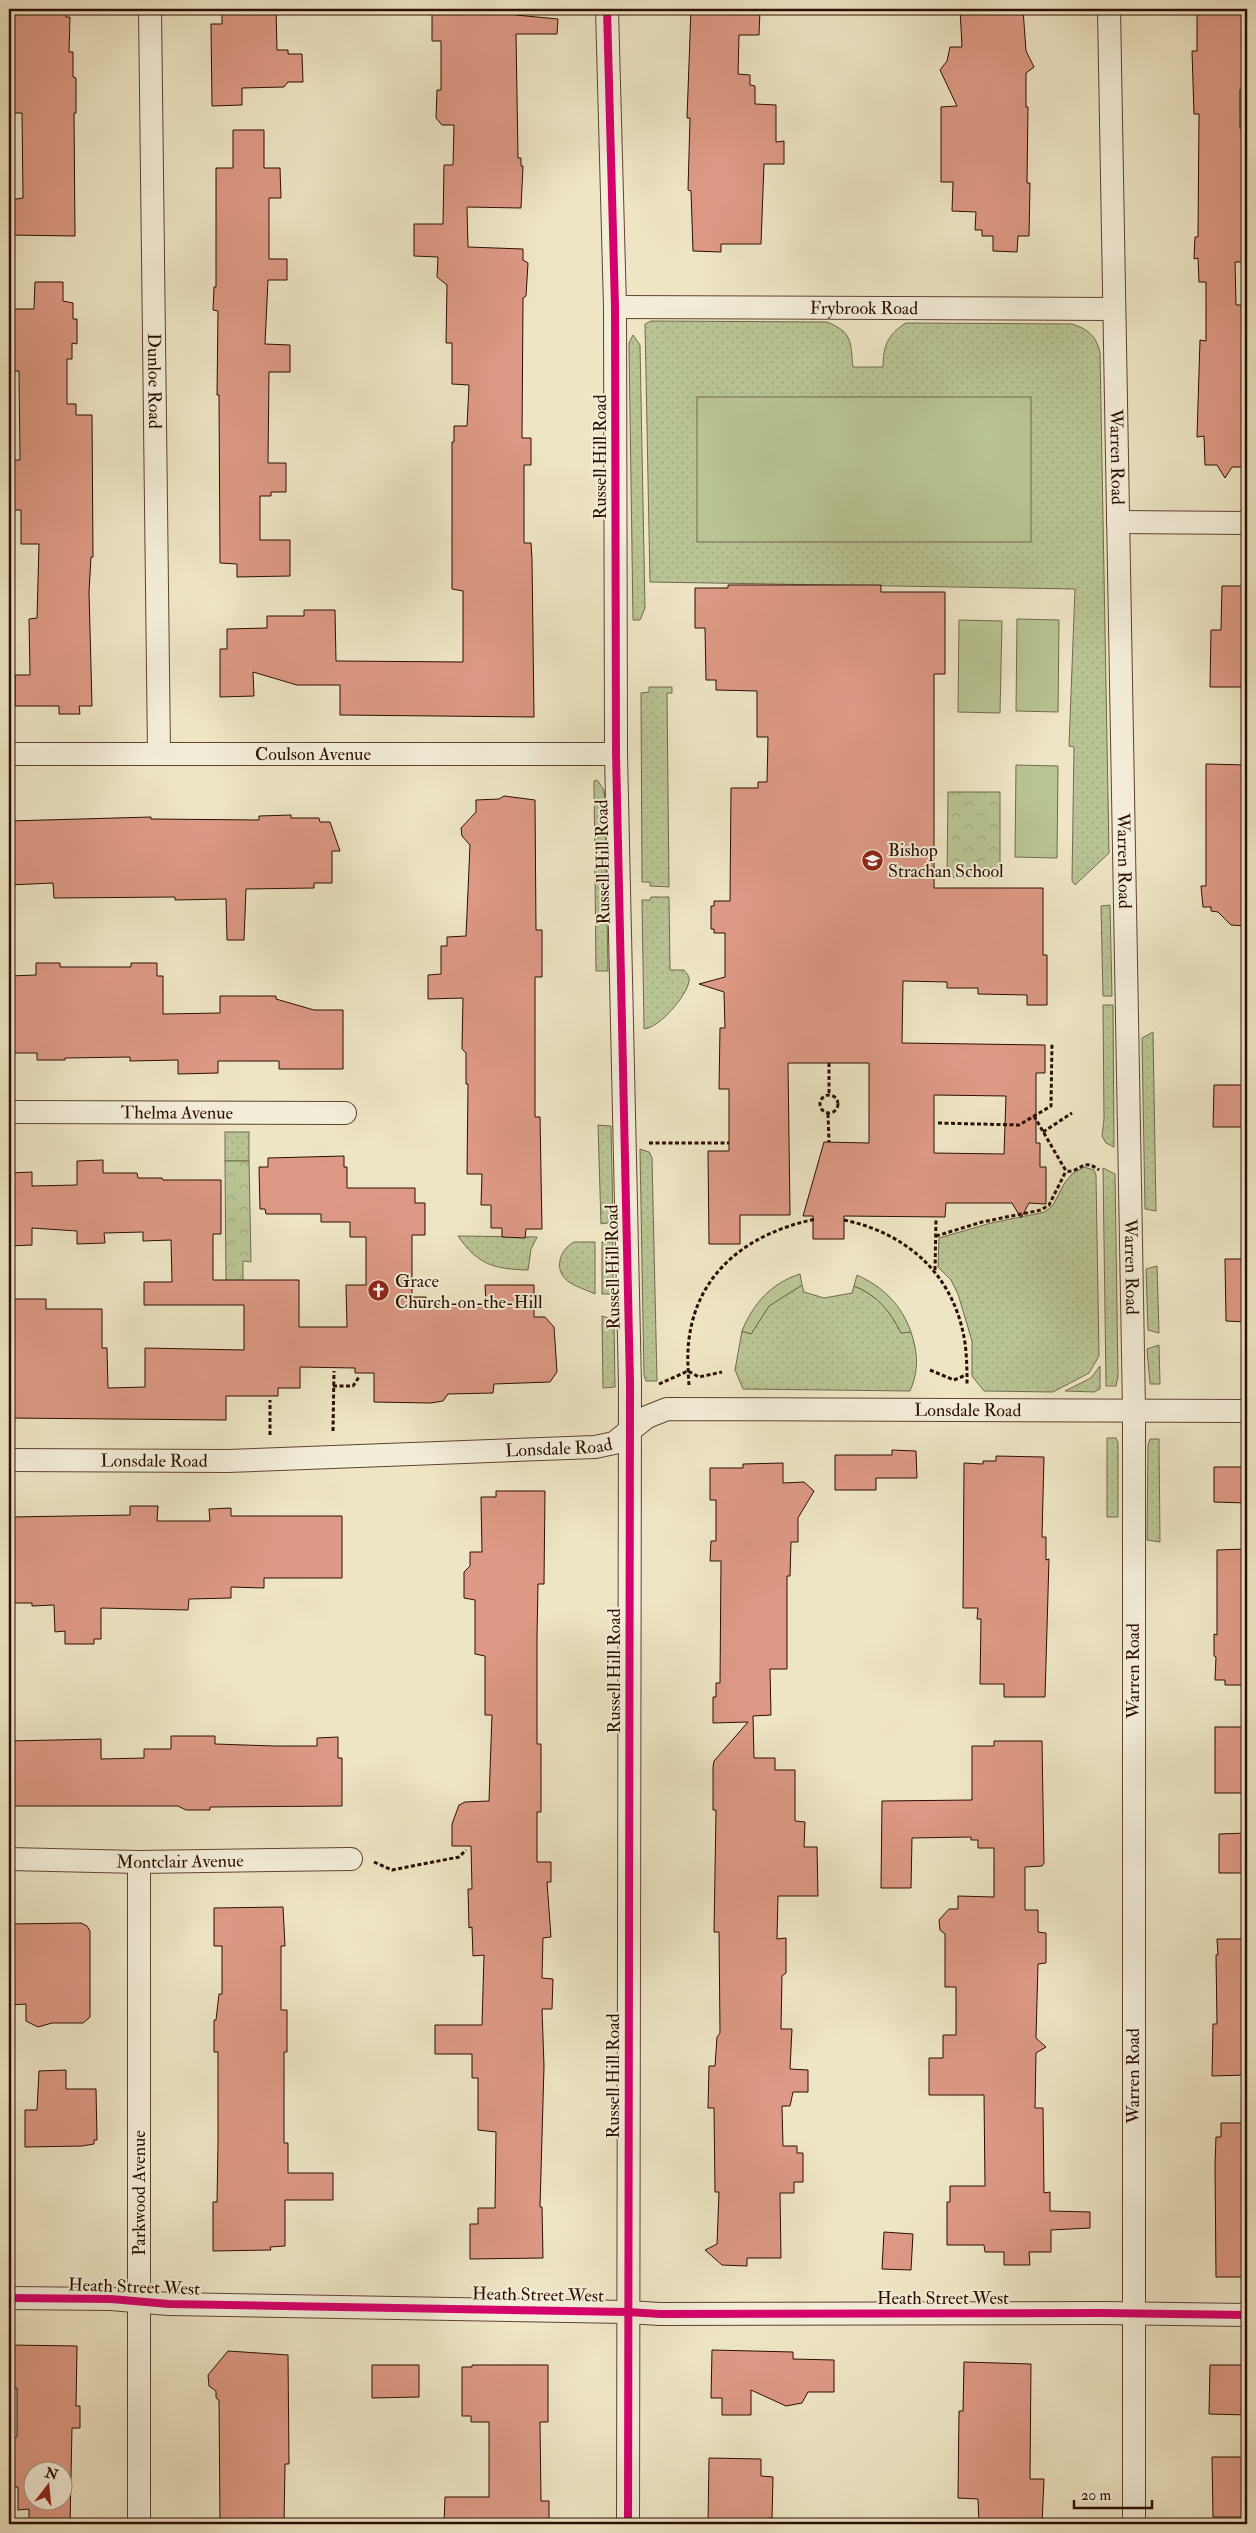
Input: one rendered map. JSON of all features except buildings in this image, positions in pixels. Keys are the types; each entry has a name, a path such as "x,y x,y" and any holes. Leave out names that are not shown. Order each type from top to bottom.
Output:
{"street":[{"name":"Dunloe Road","path":"150,9 159,753"},
{"name":"Russell Hill Road","path":"607,9 614,307 616,754 627,1241 629,1432 628,2524"},
{"name":"Warren Road","path":"1109,9 1112,309 1118,522 1134,1410 1134,2524"},
{"name":"Frybrook Road","path":"614,307 1112,309"},
{"path":"1118,522 1247,523"},
{"name":"Coulson Avenue","path":"9,754 616,754"},
{"name":"Thelma Avenue","path":"9,1112 345,1113"},
{"name":"Lonsdale Road","path":"9,1460 227,1461 596,1447 614,1443 647,1417 667,1409 1247,1410"},
{"name":"Montclair Avenue","path":"9,1859 139,1862 352,1859"},
{"name":"Parkwood Avenue","path":"139,1862 139,2524"},
{"name":"Heath Street West","path":"9,2298 660,2314 1134,2313 1247,2315"}],"path":[{"path":"938,1123 1019,1125 1051,1106 1052,1043"},
{"path":"829,1063 829,1095"},
{"path":"835,1096 838,1104 834,1112 828,1114 822,1111 820,1102 823,1097 835,1096"},
{"path":"828,1114 829,1142"},
{"path":"1043,1132 1072,1114"},
{"path":"1034,1116 1066,1171"},
{"path":"644,1143 729,1143"},
{"path":"1066,1171 1073,1170 1084,1164 1093,1165 1099,1170"},
{"path":"936,1236 982,1222 1041,1210 1049,1204 1066,1171"},
{"path":"688,1392 689,1339 704,1292 715,1275 741,1249 752,1242 786,1226 816,1219"},
{"path":"844,1220 865,1224 910,1246 935,1271 946,1286 958,1313 965,1339 967,1394"},
{"path":"935,1271 936,1220"},
{"path":"930,1370 954,1380 967,1375"},
{"path":"333,1431 334,1371"},
{"path":"688,1371 699,1378 722,1372"},
{"path":"659,1384 688,1371"},
{"path":"333,1386 354,1386 359,1377"},
{"path":"270,1400 270,1435"},
{"path":"352,1859 377,1862 392,1870 459,1857 466,1850"}],"green space":[{"path":"651,321 827,322 842,330 849,340 853,367 883,367 884,353 888,341 906,323 1072,324 1083,328 1094,337 1100,352 1109,853 1075,885 1072,881 1074,747 1069,746 1075,589 650,582 645,324"},
{"path":"633,335 640,345 645,608 640,620 633,620 629,343"},
{"path":"697,397 1031,397 1031,542 697,542"},
{"path":"1017,619 1059,620 1058,712 1016,711"},
{"path":"959,620 1002,621 1000,713 958,712"},
{"path":"649,687 672,687 672,693 667,693 669,887 650,886 650,882 642,882 641,693 649,692"},
{"path":"1016,765 1058,766 1057,858 1015,857"},
{"path":"597,780 604,790 605,799 608,971 596,971 594,781"},
{"path":"948,792 1000,792 1000,878 947,877"},
{"path":"651,897 669,897 670,970 684,970 689,979 687,987 678,1003 657,1023 644,1029 642,900 650,900"},
{"path":"1110,905 1112,996 1103,996 1101,906"},
{"path":"1103,1005 1113,1005 1114,1147 1106,1143 1102,1136 1104,1119"},
{"path":"1153,1032 1156,1211 1145,1209 1142,1038"},
{"path":"598,1125 611,1126 613,1222 601,1224"},
{"path":"225,1132 249,1132 249,1161 225,1161"},
{"path":"640,1149 649,1152 652,1158 657,1381 646,1381 644,1375"},
{"path":"225,1161 249,1161 251,1262 243,1261 243,1281 226,1281"},
{"path":"1084,1167 1094,1170 1096,1175 1099,1356 1089,1373 1053,1392 984,1391 972,1376 972,1341 958,1294 951,1280 938,1267 939,1238 991,1223 1045,1212 1053,1205 1064,1184 1072,1174"},
{"path":"1103,1168 1115,1174 1118,1377 1116,1386 1106,1386"},
{"path":"458,1236 537,1237 531,1249 528,1270 488,1264 465,1246"},
{"path":"574,1242 595,1242 595,1294 569,1282 561,1272 560,1261 562,1255"},
{"path":"602,1242 613,1242 613,1294 602,1294"},
{"path":"1157,1266 1159,1333 1148,1330 1146,1269"},
{"path":"800,1274 802,1285 769,1306 751,1334 742,1331 746,1321 764,1296 780,1283"},
{"path":"857,1275 875,1285 890,1298 902,1313 911,1332 901,1333 893,1318 876,1299 854,1286"},
{"path":"802,1285 804,1292 824,1298 852,1293 854,1286 870,1294 888,1311 901,1333 911,1332 915,1347 916,1369 910,1391 743,1389 735,1370 742,1331 751,1334 769,1306"},
{"path":"602,1316 614,1320 615,1387 603,1388"},
{"path":"1159,1345 1160,1384 1150,1384 1147,1349"},
{"path":"1100,1366 1100,1389 1094,1392 1065,1391 1091,1378"},
{"path":"1107,1438 1116,1438 1118,1443 1118,1517 1107,1517"},
{"path":"1150,1439 1159,1439 1160,1542 1147,1540 1148,1445"}],"cycle path":[{"path":"607,9 615,307 616,754 630,1384 628,2524"},
{"path":"9,2298 111,2299 169,2304 660,2314 1103,2313 1247,2315"}],"place":[{"name":"Bishop Strachan School","path":"872,860"},
{"name":"Grace Church-on-the-Hill","path":"379,1291"}]}
